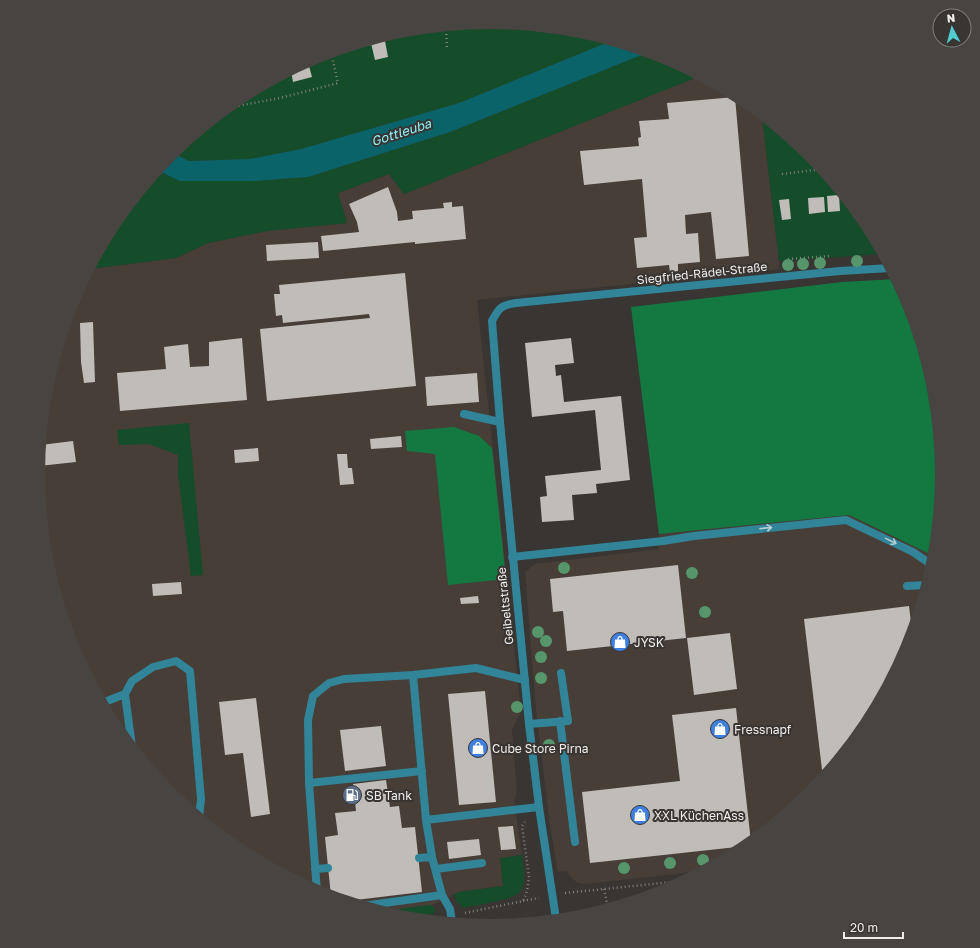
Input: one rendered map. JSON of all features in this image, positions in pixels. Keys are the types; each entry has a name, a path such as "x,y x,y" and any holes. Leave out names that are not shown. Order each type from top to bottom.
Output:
{"street":[{"name":"Siegfried-Rädel-Straße","path":"516,303 840,271 884,268"},
{"name":"Geibeltstraße","path":"516,303 505,305 499,309 492,321 512,556 529,724 539,807 555,914"},
{"path":"464,414 500,422"},
{"path":"512,556 663,541 728,532 846,520 913,552 926,561"},
{"path":"907,586 921,585"},
{"path":"131,736 125,694 132,681 153,667 176,661 190,670 201,799 200,811"},
{"path":"316,883 309,783 308,720 314,696 329,683 344,679 414,675 476,668 525,680"},
{"path":"529,724 568,721 561,673"},
{"path":"414,675 426,820 432,857 442,896 450,909 451,917"},
{"path":"108,701 125,694"},
{"path":"560,721 575,842"},
{"path":"309,783 422,771"},
{"path":"426,820 539,807"},
{"path":"419,858 432,857"},
{"path":"436,869 482,863"},
{"path":"315,869 328,868"},
{"path":"377,904 442,896"}],"path":[{"path":"446,32 448,48"},
{"path":"241,105 280,98 338,83 332,58"},
{"path":"782,174 815,170"},
{"path":"523,901 527,892 529,877 522,826 539,807"},
{"path":"457,918 523,901 604,889 665,883"},
{"path":"604,889 607,903"}],"shaded area":[{"path":"693,79 737,104 763,122 779,269 477,300 521,712 512,730 517,792 514,800 522,855 500,858 503,886 459,892 433,905 399,909 375,904 320,885 293,873 243,844 219,827 175,789 137,745 120,721 91,671 69,617 60,589 49,532 45,474 49,416 60,359 79,304 96,268 176,258 208,243 267,231 347,223 338,193 389,174 404,194"},
{"path":"849,515 927,553 920,589 911,617 889,671 875,697 843,745 805,789 761,827 737,844 688,873 586,884 578,883 571,878 567,871 558,872 550,826 536,710 525,572 535,564 659,549 659,534"}],"green space":[{"path":"490,29 548,33 604,44 459,103 301,149 250,159 189,161 178,156 219,121 243,104 293,75 320,63 375,44 432,33"},
{"path":"640,56 693,79 404,194 389,174 338,193 347,223 267,231 208,243 176,258 96,268 120,227 137,203 163,173 180,181 253,181 308,177 450,132"},
{"path":"763,122 805,159 825,181 860,227 876,254 779,261"},
{"path":"890,279 901,304 920,359 931,416 934,445 934,503 927,553 849,515 659,534 631,307 842,282"},
{"path":"189,423 203,575 191,576 178,474 178,455 149,444 119,445 117,430"},
{"path":"454,427 479,436 492,448 506,579 448,585 435,454 407,451 405,431"},
{"path":"522,855 524,874 523,884 520,892 516,895 503,900 464,908 456,901 454,894 459,892 503,886 500,858"},
{"path":"431,905 435,909 435,913 428,914 398,909"}],"water":[{"name":"Gottleuba","path":"604,44 640,56 450,132 308,177 253,181 180,181 163,173 178,156 189,161 250,159 301,149 459,103"}],"building":[{"path":"385,42 388,57 375,60 372,45"},
{"path":"309,68 312,77 293,82 292,76"},
{"path":"727,98 736,103 749,256 716,259 711,212 685,215 686,234 698,233 700,262 678,264 678,271 670,272 669,265 637,268 634,238 647,237 642,179 584,185 580,151 639,146 638,138 641,137 639,121 669,119 667,103"},
{"path":"388,187 397,212 398,221 413,219 412,211 444,208 443,203 452,202 452,207 463,206 466,239 415,244 415,242 323,251 321,236 359,232 357,222 349,204"},
{"path":"837,195 839,198 840,211 828,212 827,196"},
{"path":"824,197 825,212 809,214 808,198"},
{"path":"789,199 791,219 782,220 779,200"},
{"path":"318,242 319,258 267,261 266,245"},
{"path":"405,273 416,386 267,401 260,329 370,318 369,314 283,323 282,315 276,316 274,294 280,294 279,285"},
{"path":"93,322 95,382 84,383 81,362 80,323"},
{"path":"242,338 247,400 120,411 117,373 166,369 164,347 188,344 190,367 209,366 209,342"},
{"path":"571,338 574,363 555,365 556,376 561,375 564,402 621,396 630,480 596,484 597,493 572,495 574,520 542,522 540,497 547,496 545,476 601,470 595,410 532,417 525,343"},
{"path":"477,373 479,402 427,406 425,377"},
{"path":"401,436 402,447 371,449 370,439"},
{"path":"73,441 76,462 45,465 46,444"},
{"path":"258,448 259,461 235,463 234,450"},
{"path":"337,454 347,454 348,468 352,468 354,484 340,485"},
{"path":"678,565 686,638 567,651 563,611 553,612 550,579"},
{"path":"181,582 182,594 153,596 152,584"},
{"path":"478,596 479,603 461,604 460,598"},
{"path":"909,606 910,618 889,671 875,697 843,745 822,770 804,619"},
{"path":"730,633 737,689 694,695 687,638"},
{"path":"485,691 496,802 459,805 448,694"},
{"path":"256,698 270,814 251,817 243,753 225,755 219,702"},
{"path":"736,708 750,835 731,848 590,863 582,792 680,781 672,715"},
{"path":"381,726 386,766 345,771 340,730"},
{"path":"386,780 390,807 399,806 402,828 415,827 422,892 361,899 330,889 325,837 338,835 335,813 356,811 353,784"},
{"path":"513,826 516,849 501,850 498,827"},
{"path":"479,839 481,855 449,859 447,842"}],"place":[{"name":"JYSK","path":"620,642"},
{"name":"Fressnapf","path":"720,729"},
{"name":"Cube Store Pirna","path":"478,748"},
{"name":"SB Tank","path":"352,795"},
{"name":"XXL KüchenAss","path":"640,815"}]}
